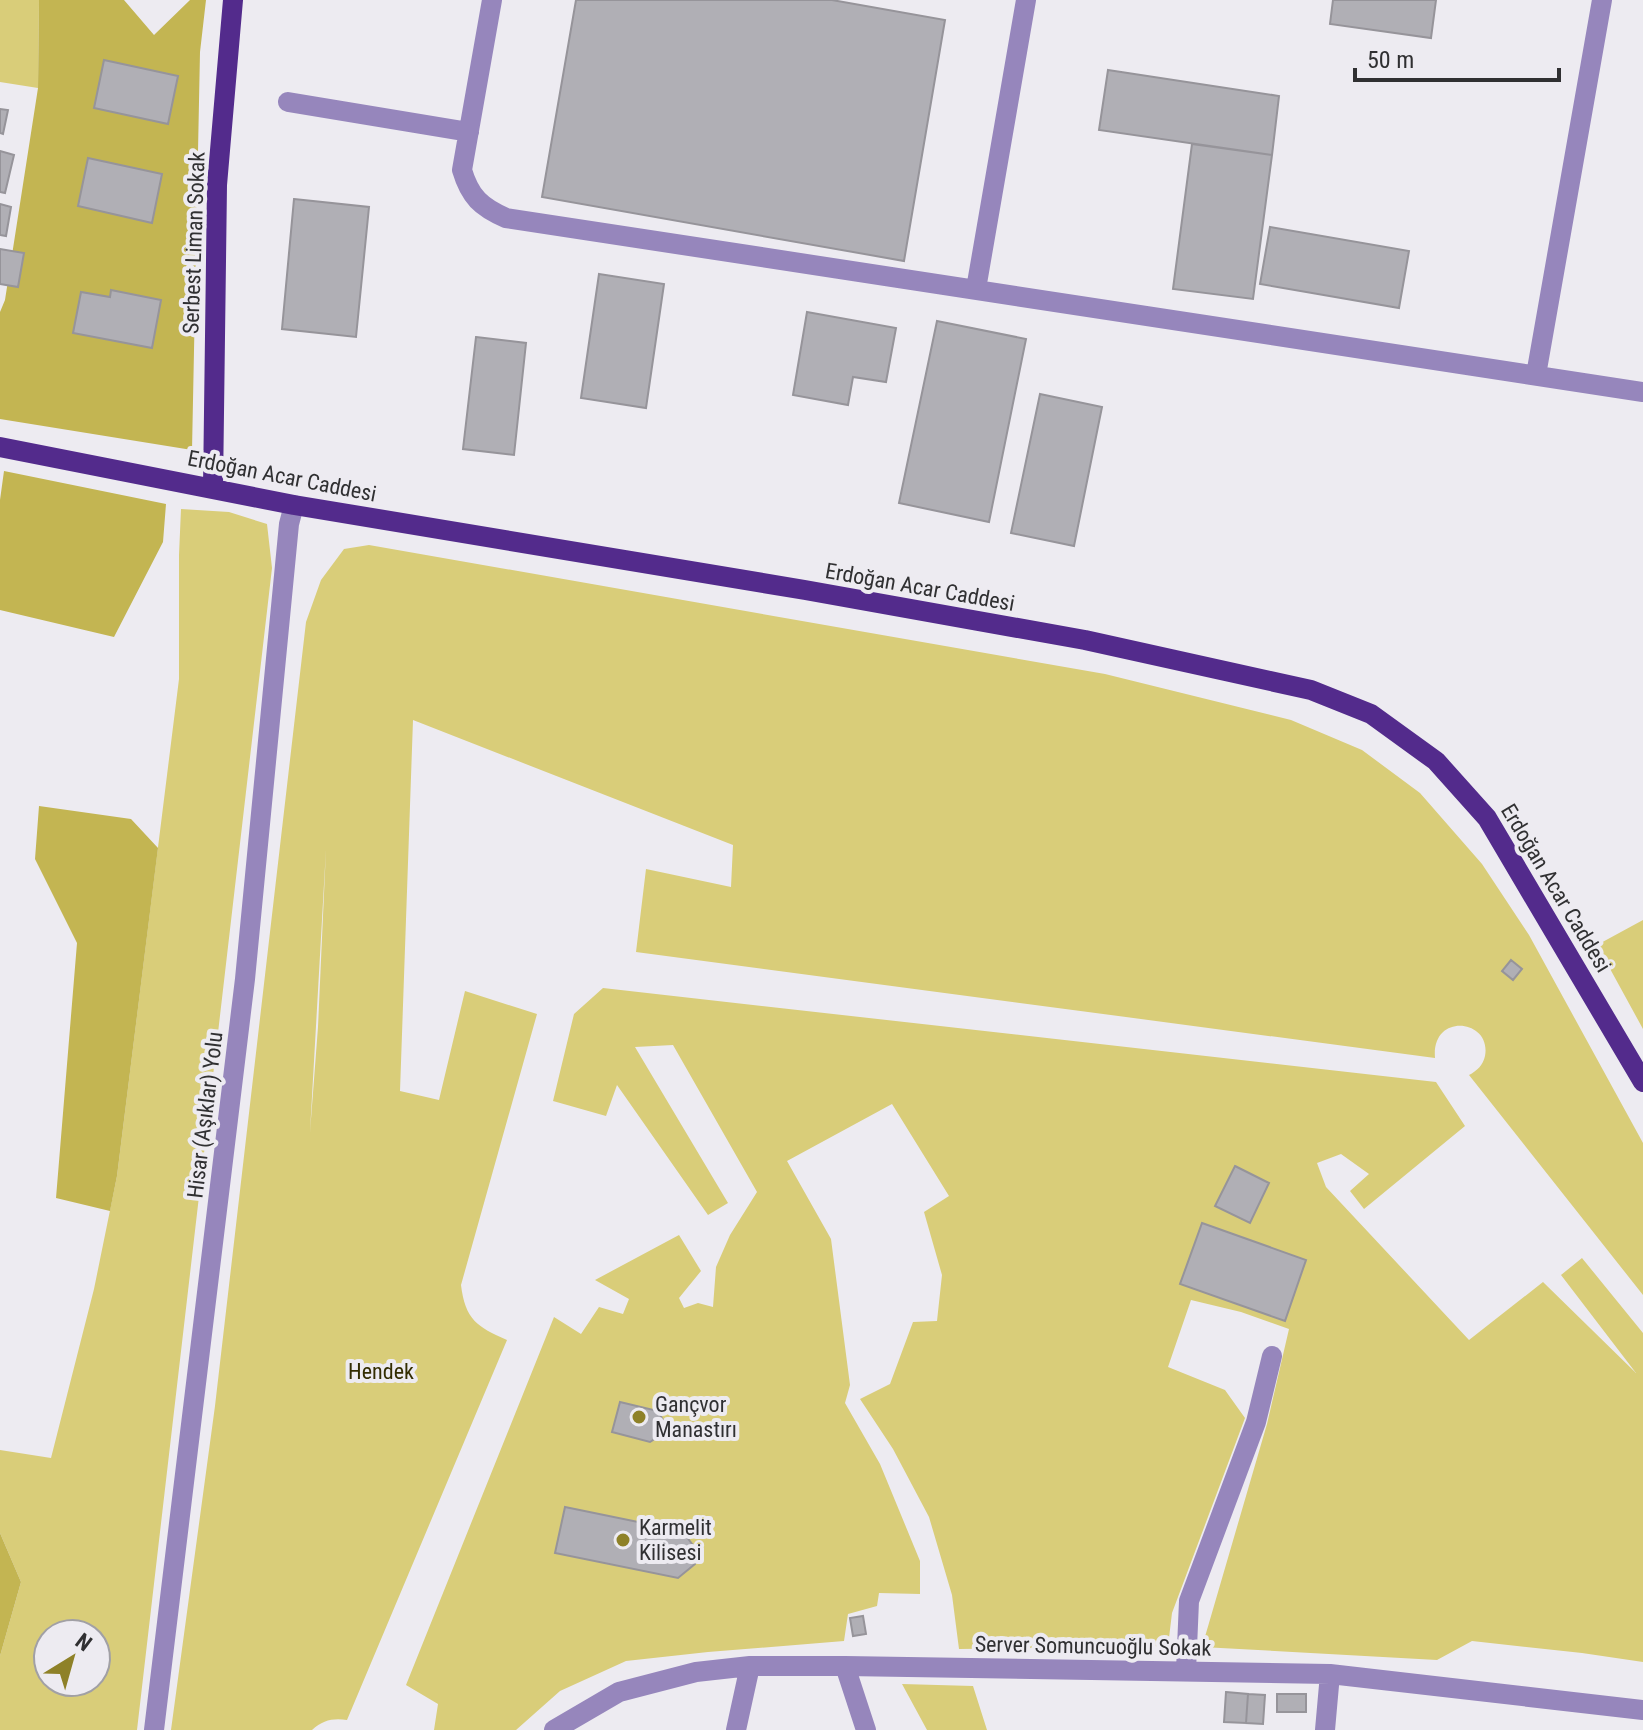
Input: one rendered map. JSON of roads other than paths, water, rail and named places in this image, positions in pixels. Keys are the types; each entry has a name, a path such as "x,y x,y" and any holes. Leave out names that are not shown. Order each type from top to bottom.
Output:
{"main road":[{"name":"Serbest Liman Sokak","path":"213,488 217,185 233,0"},
{"name":"Erdoğan Acar Caddesi","path":"0,447 294,505 1085,640 1311,690 1371,714 1436,761 1487,818 1643,1082"}],"street":[{"path":"492,0 462,170 475,198 488,210 506,218 1643,392"},
{"path":"976,289 1026,0"},
{"path":"1536,375 1602,0"},
{"path":"288,102 469,132"},
{"name":"Hisar (Aşıklar) Yolu","path":"154,1730 245,979 289,524 294,505"},
{"path":"1186,1671 1189,1601 1256,1422 1272,1356"},
{"path":"736,1730 750,1666"},
{"name":"Server Somuncuoğlu Sokak","path":"554,1730 619,1692 696,1672 750,1666 1330,1674 1643,1710"},
{"path":"845,1666 866,1730"},
{"path":"1325,1730 1330,1674"}],"place":[{"name":"Gançvor Manastırı","path":"639,1417"},
{"name":"Karmelit Kilisesi","path":"623,1540"}],"park label":[{"name":"Hendek","path":"381,1371"}]}
